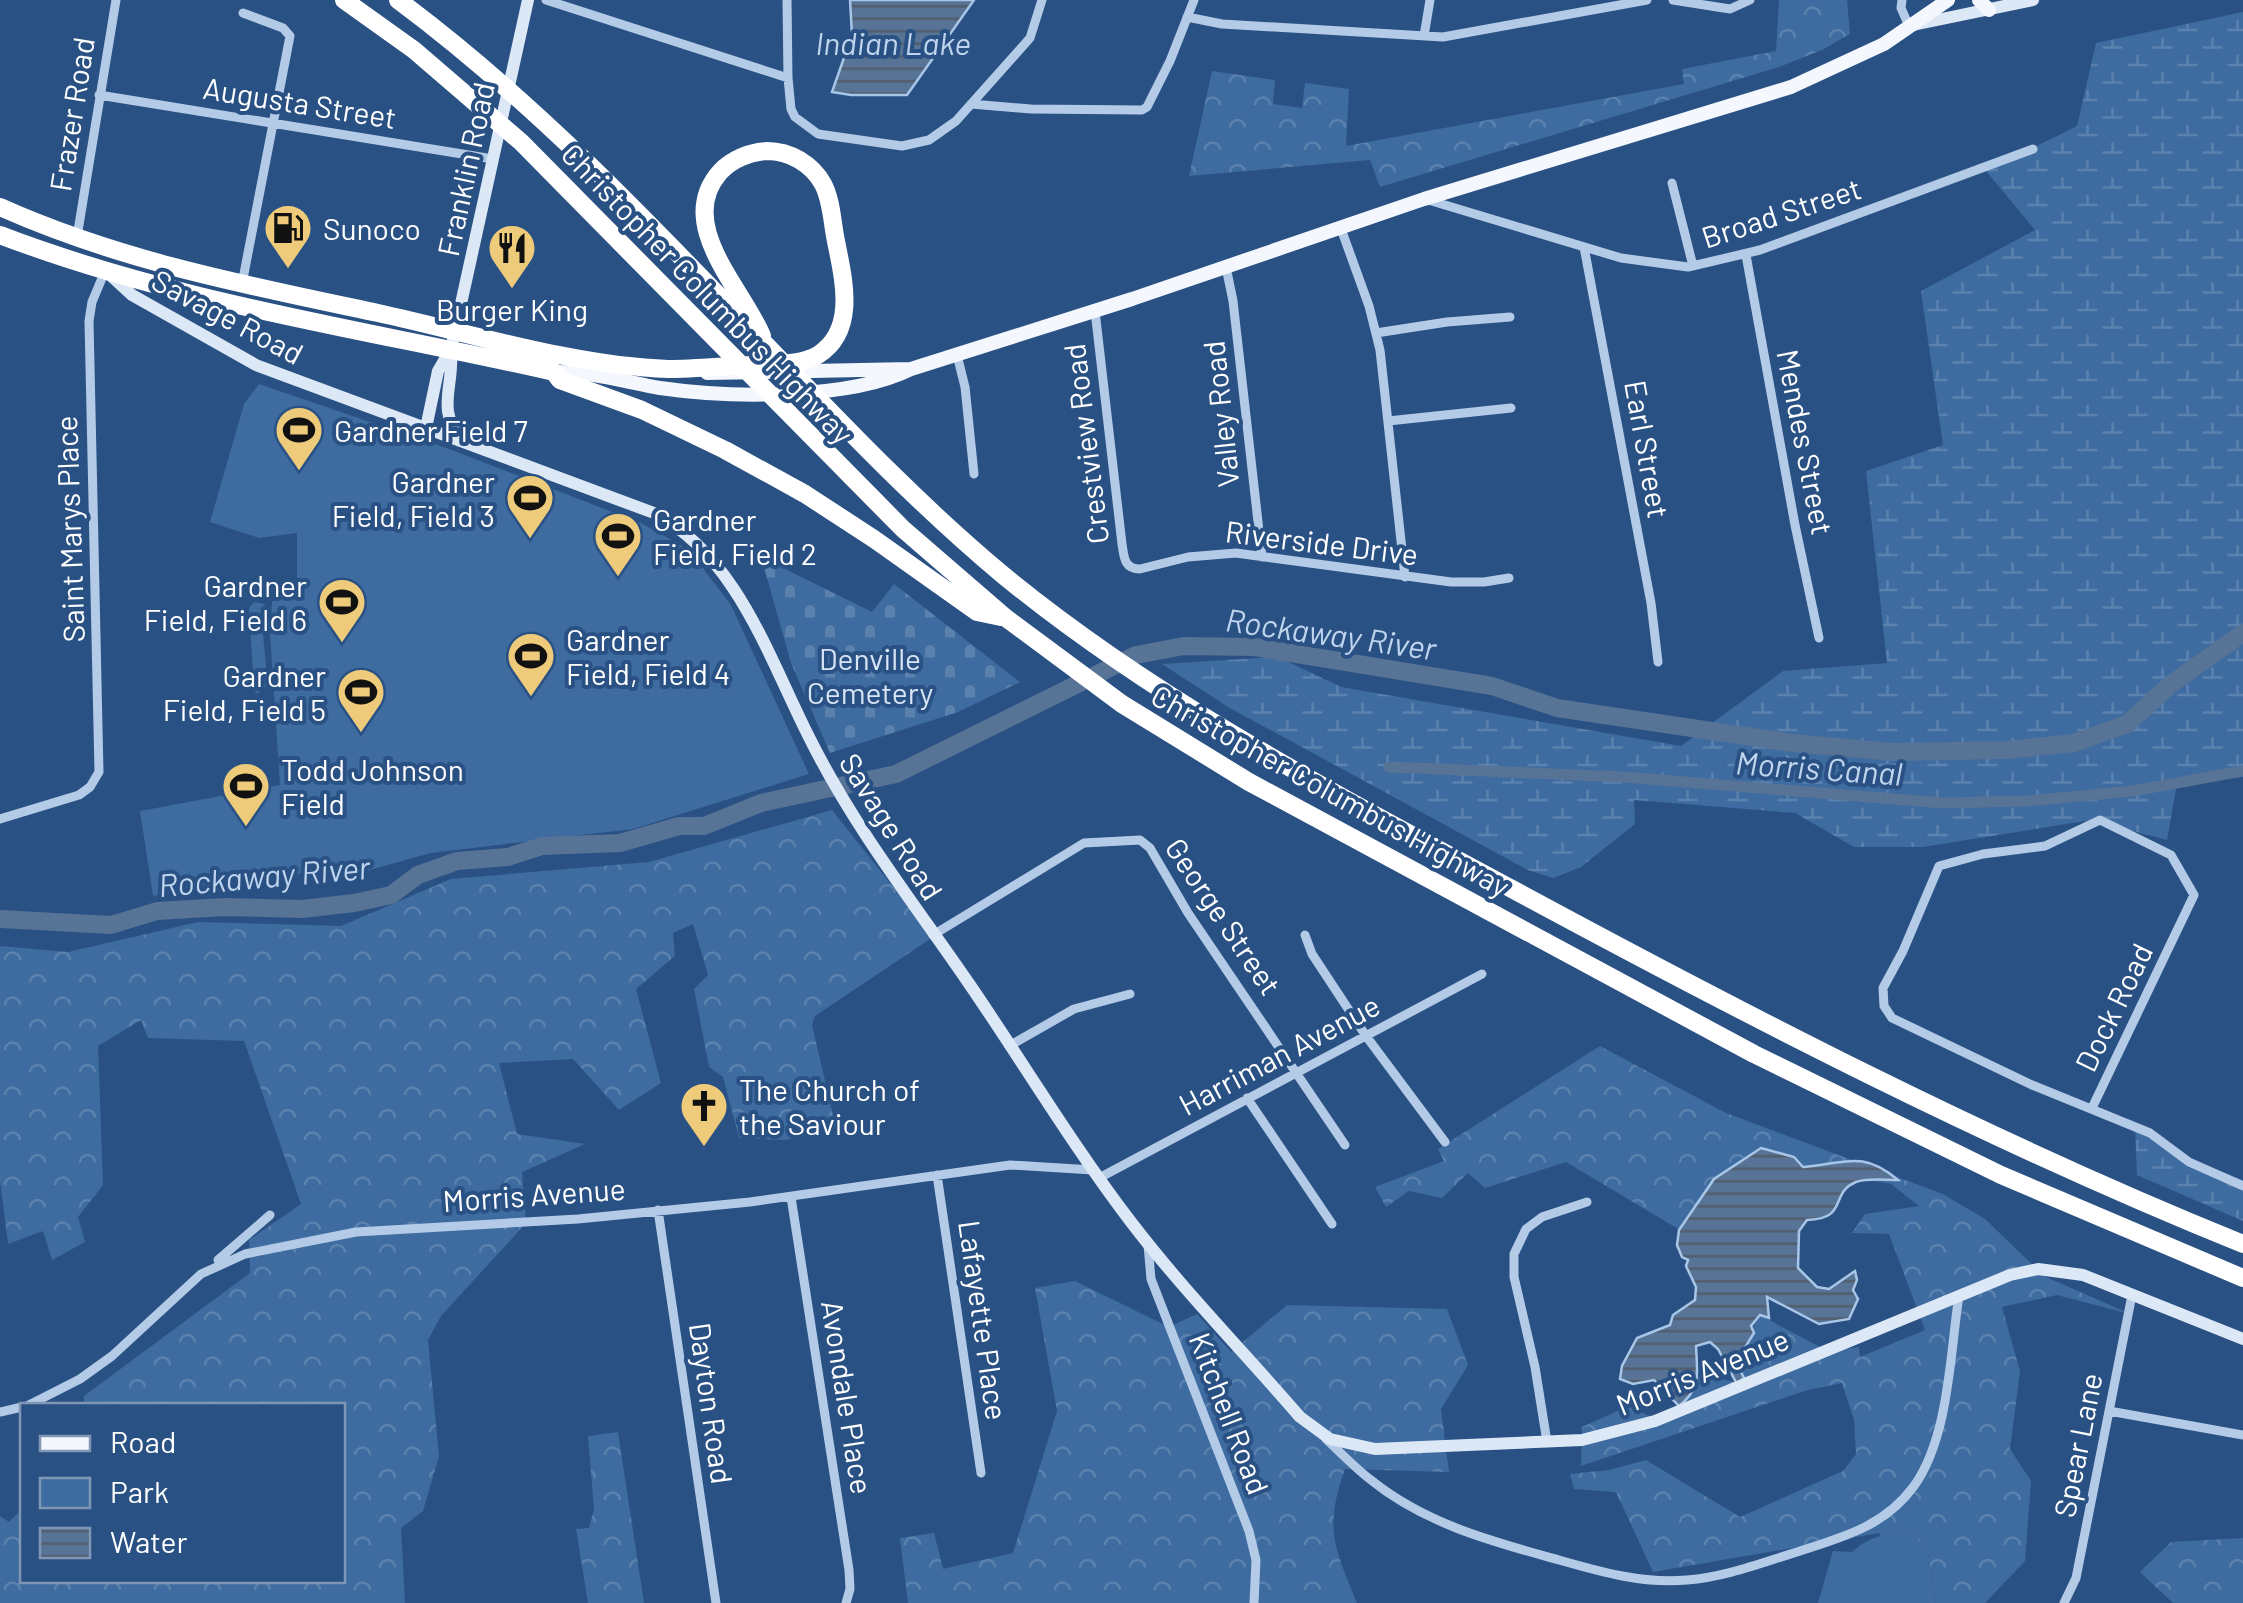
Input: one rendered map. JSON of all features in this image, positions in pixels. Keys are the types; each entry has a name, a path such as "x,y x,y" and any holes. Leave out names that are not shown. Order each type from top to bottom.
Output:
{"highway":[{"name":"Christopher Columbus Highway","path":"344,0 414,50 520,142 902,529 1006,618 1122,704 1249,782 1754,1054 2002,1175 2243,1278"},
{"name":"Christopher Columbus Highway","path":"398,0 531,108 924,506 1100,650 1176,701 1311,780 1812,1048 2037,1156 2243,1244"},
{"path":"0,235 105,271 191,293 453,339 669,369 807,360 824,351 836,336 844,313 844,289 826,191 803,162 784,153 767,151 740,158 717,175 708,195 705,216 721,267 753,313 767,346"},
{"path":"0,207 77,237 158,262 453,339 554,372 560,380 642,410 725,450 860,530 977,612 1006,618"}],"main road":[{"path":"554,372 674,390 740,394 835,391 886,382 910,369 1094,311 1340,226 1791,87 1864,54 1948,0"},
{"path":"669,369 722,376 910,369"}],"street":[{"name":"Franklin Road","path":"446,415 453,372 453,339 528,0"},
{"path":"546,0 788,78"},
{"path":"787,0 791,109 809,130 888,146 929,140 949,128 1030,38 1042,0"},
{"path":"970,104 1142,110 1162,77 1194,0"},
{"path":"1424,36 1430,0"},
{"path":"1187,18 1222,24 1443,37 1647,0"},
{"path":"1673,0 1730,9 1750,0"},
{"path":"1902,0 1901,8 1909,26 1984,5 2033,0"},
{"name":"Frazer Road","path":"77,237 112,1"},
{"path":"242,284 290,36 283,28 243,13"},
{"name":"Augusta Street","path":"99,96 493,159"},
{"name":"Broad Street","path":"1424,199 1584,247 1665,266 1693,266 1746,255 2033,149"},
{"path":"1672,183 1693,266"},
{"path":"1340,226 1376,333 1405,577"},
{"name":"Earl Street","path":"1584,247 1651,603 1658,662"},
{"name":"Mendes Street","path":"1746,255 1795,525 1820,638"},
{"name":"Valley Road","path":"1226,267 1234,301 1262,557"},
{"name":"Savage Road","path":"105,271 132,294 252,363 654,513 700,545 721,569 742,604 860,831 1130,1220"},
{"name":"Saint Marys Place","path":"0,818 71,799 90,787 100,768 89,321 105,271"},
{"name":"Crestview Road","path":"1094,311 1122,544 1126,564 1131,568"},
{"path":"1376,333 1447,322 1510,318"},
{"name":"Franklin Road","path":"426,428 438,371 453,339"},
{"path":"958,355 974,474"},
{"path":"1388,421 1511,408"},
{"path":"426,428 446,415 465,442"},
{"name":"Riverside Drive","path":"1131,568 1140,570 1218,552 1405,577 1467,582 1509,578"},
{"name":"Dock Road","path":"2092,1108 2194,896 2171,855 2100,820 2045,846 1939,866 1903,951 1886,979 1884,1006 1892,1018 2032,1085 2150,1134 2189,1162 2243,1186"},
{"name":"George Street","path":"933,935 1084,843 1140,840 1150,848 1181,901 1345,1145"},
{"path":"1305,935 1312,954 1366,1036 1444,1142"},
{"name":"Harriman Avenue","path":"1096,1174 1482,974"},
{"path":"1009,1046 1074,1009 1130,994"},
{"path":"1247,1098 1332,1224"},
{"name":"Morris Avenue","path":"32,1403 65,1388 112,1356 201,1274 245,1254 356,1232 578,1219 791,1198 1010,1166 1096,1174"},
{"name":"Lafayette Place","path":"937,1175 981,1473"},
{"name":"Avondale Place","path":"791,1198 849,1570 846,1603"},
{"path":"1547,1442 1535,1367 1514,1278 1514,1254 1526,1229 1542,1217 1587,1202"},
{"name":"Dayton Road","path":"658,1210 716,1603"},
{"path":"201,1274 270,1215"},
{"name":"Morris Avenue","path":"1130,1220 1300,1417 1317,1432 1343,1444 1375,1450 1601,1436 1655,1421 1959,1295 2010,1275 2038,1269 2083,1275 2243,1340"},
{"name":"Kitchell Road","path":"1148,1242 1152,1279 1249,1531 1256,1560 1254,1603"},
{"name":"Spear Lane","path":"2064,1603 2076,1578 2132,1294"},
{"path":"1317,1432 1382,1488 1472,1536 1614,1575 1665,1581 1708,1578 1860,1532 1905,1498 1926,1466 1938,1431 1959,1295"},
{"path":"2109,1411 2243,1434"}],"green space":[{"path":"1779,0 1847,0 1850,34 1779,67 1380,187 1370,160 1189,176 1212,71 1275,80 1273,104 1302,108 1305,83 1349,89 1346,146 1684,84 1682,69 1776,51"},
{"path":"2243,12 2243,777 2177,783 2167,840 2092,820 1923,847 1854,847 1795,813 1634,800 1635,824 1581,867 1553,878 1528,870 1228,707 1162,664 1278,657 1341,687 1681,746 1783,671 1887,663 1866,471 1943,445 1921,291 2035,230 1986,171 2077,126 2096,43"},
{"path":"259,384 449,449 641,523 689,550 731,605 809,774 633,829 431,853 348,876 324,870 153,896 140,811 280,785 270,634 272,602 279,598 280,581 297,580 297,533 259,538 210,522 244,404"},
{"name":"Denville Cemetery","path":"761,557 872,612 894,584 1020,682 958,712 830,753 791,663"},
{"path":"254,602 265,604 263,635 268,685 257,694 249,608"},
{"path":"832,810 933,937 815,1016 812,1025 836,1128 785,1140 739,1138 723,1077 709,1067 694,989 708,975 693,924 673,933 675,956 636,989 661,1083 619,1110 573,1059 499,1063 517,1134 585,1144 522,1172 526,1223 441,1316 428,1340 439,1456 423,1511 401,1528 405,1603 0,1603 0,1516 9,1522 20,1511 20,1583 345,1583 345,1403 84,1403 84,1396 250,1273 249,1240 301,1204 244,1041 148,1038 141,1020 98,1046 103,1185 78,1217 85,1242 52,1260 43,1231 8,1244 0,1180 0,946 68,952 198,922 341,926 451,879 649,862"},
{"path":"1600,1046 1726,1113 1943,1194 1985,1219 2044,1276 2130,1314 2057,1295 2002,1307 2020,1371 2010,1449 2031,1481 2025,1561 1985,1603 1936,1603 1926,1541 1888,1554 1879,1533 1653,1572 1616,1492 1574,1489 1570,1474 1609,1470 1646,1460 1740,1517 1843,1471 1856,1454 1854,1420 1842,1383 1808,1390 1581,1466 1582,1427 1628,1406 1658,1420 1693,1394 1700,1373 1737,1383 1738,1355 1760,1315 1829,1352 1859,1347 1860,1357 1925,1330 1889,1234 1852,1233 1865,1214 1919,1206 1891,1184 1851,1177 1695,1239 1566,1162 1485,1188 1468,1173 1442,1198 1409,1191 1386,1207 1375,1187 1444,1161 1438,1149"},
{"path":"2135,1127 2184,1157 2243,1180 2243,1221 2137,1175"},
{"path":"1075,1281 1169,1327 1197,1314 1231,1352 1287,1305 1447,1309 1468,1365 1441,1409 1449,1472 1345,1469 1335,1507 1335,1537 1357,1603 908,1603 900,1538 934,1533 943,1569 1013,1553 1057,1411 1035,1288"},
{"path":"618,1432 644,1603 588,1603 576,1529 589,1528 594,1509 588,1436"},
{"path":"1917,1530 1919,1542 1926,1540 1936,1603 1818,1603 1833,1551 1852,1552 1874,1538"},
{"path":"2243,1538 2243,1603 2173,1603 2140,1572 2171,1542"}],"water":[{"name":"Indian Lake","path":"850,0 974,0 907,95 851,95 832,92 852,35"},
{"path":"1761,1148 1794,1157 1803,1167 1863,1161 1898,1180 1856,1182 1843,1192 1829,1215 1807,1220 1799,1231 1798,1268 1817,1287 1829,1289 1855,1271 1853,1290 1858,1299 1849,1319 1819,1324 1767,1297 1769,1318 1760,1315 1751,1326 1754,1333 1736,1362 1744,1378 1737,1384 1710,1342 1696,1346 1695,1386 1679,1406 1654,1380 1633,1384 1620,1379 1622,1366 1637,1338 1670,1325 1673,1315 1695,1300 1696,1287 1686,1266 1688,1260 1682,1257 1677,1245 1679,1230 1714,1179"}],"waterway":[{"name":"Rockaway River","path":"0,919 111,925 157,911 225,907 302,909 354,903 391,895 418,875 457,861 508,857 542,846 620,843 679,826 704,826 761,803 896,774 1136,655 1184,646 1254,647 1492,686 1557,708 1792,743 1893,752 2007,750 2074,743 2127,724 2171,684 2243,633"},
{"name":"Morris Canal","path":"1389,767 1624,777 1943,803 2026,801 2133,791 2243,771"}],"place":[{"name":"Sunoco","path":"288,270"},
{"name":"Burger King","path":"512,290"},
{"name":"Gardner Field 7","path":"299,472"},
{"name":"Gardner Field, Field 3","path":"530,540"},
{"name":"Gardner Field, Field 2","path":"618,578"},
{"name":"Gardner Field, Field 6","path":"342,644"},
{"name":"Gardner Field, Field 4","path":"531,698"},
{"name":"Gardner Field, Field 5","path":"361,734"},
{"name":"Todd Johnson Field","path":"246,828"},
{"name":"The Church of the Saviour","path":"704,1148"}]}
